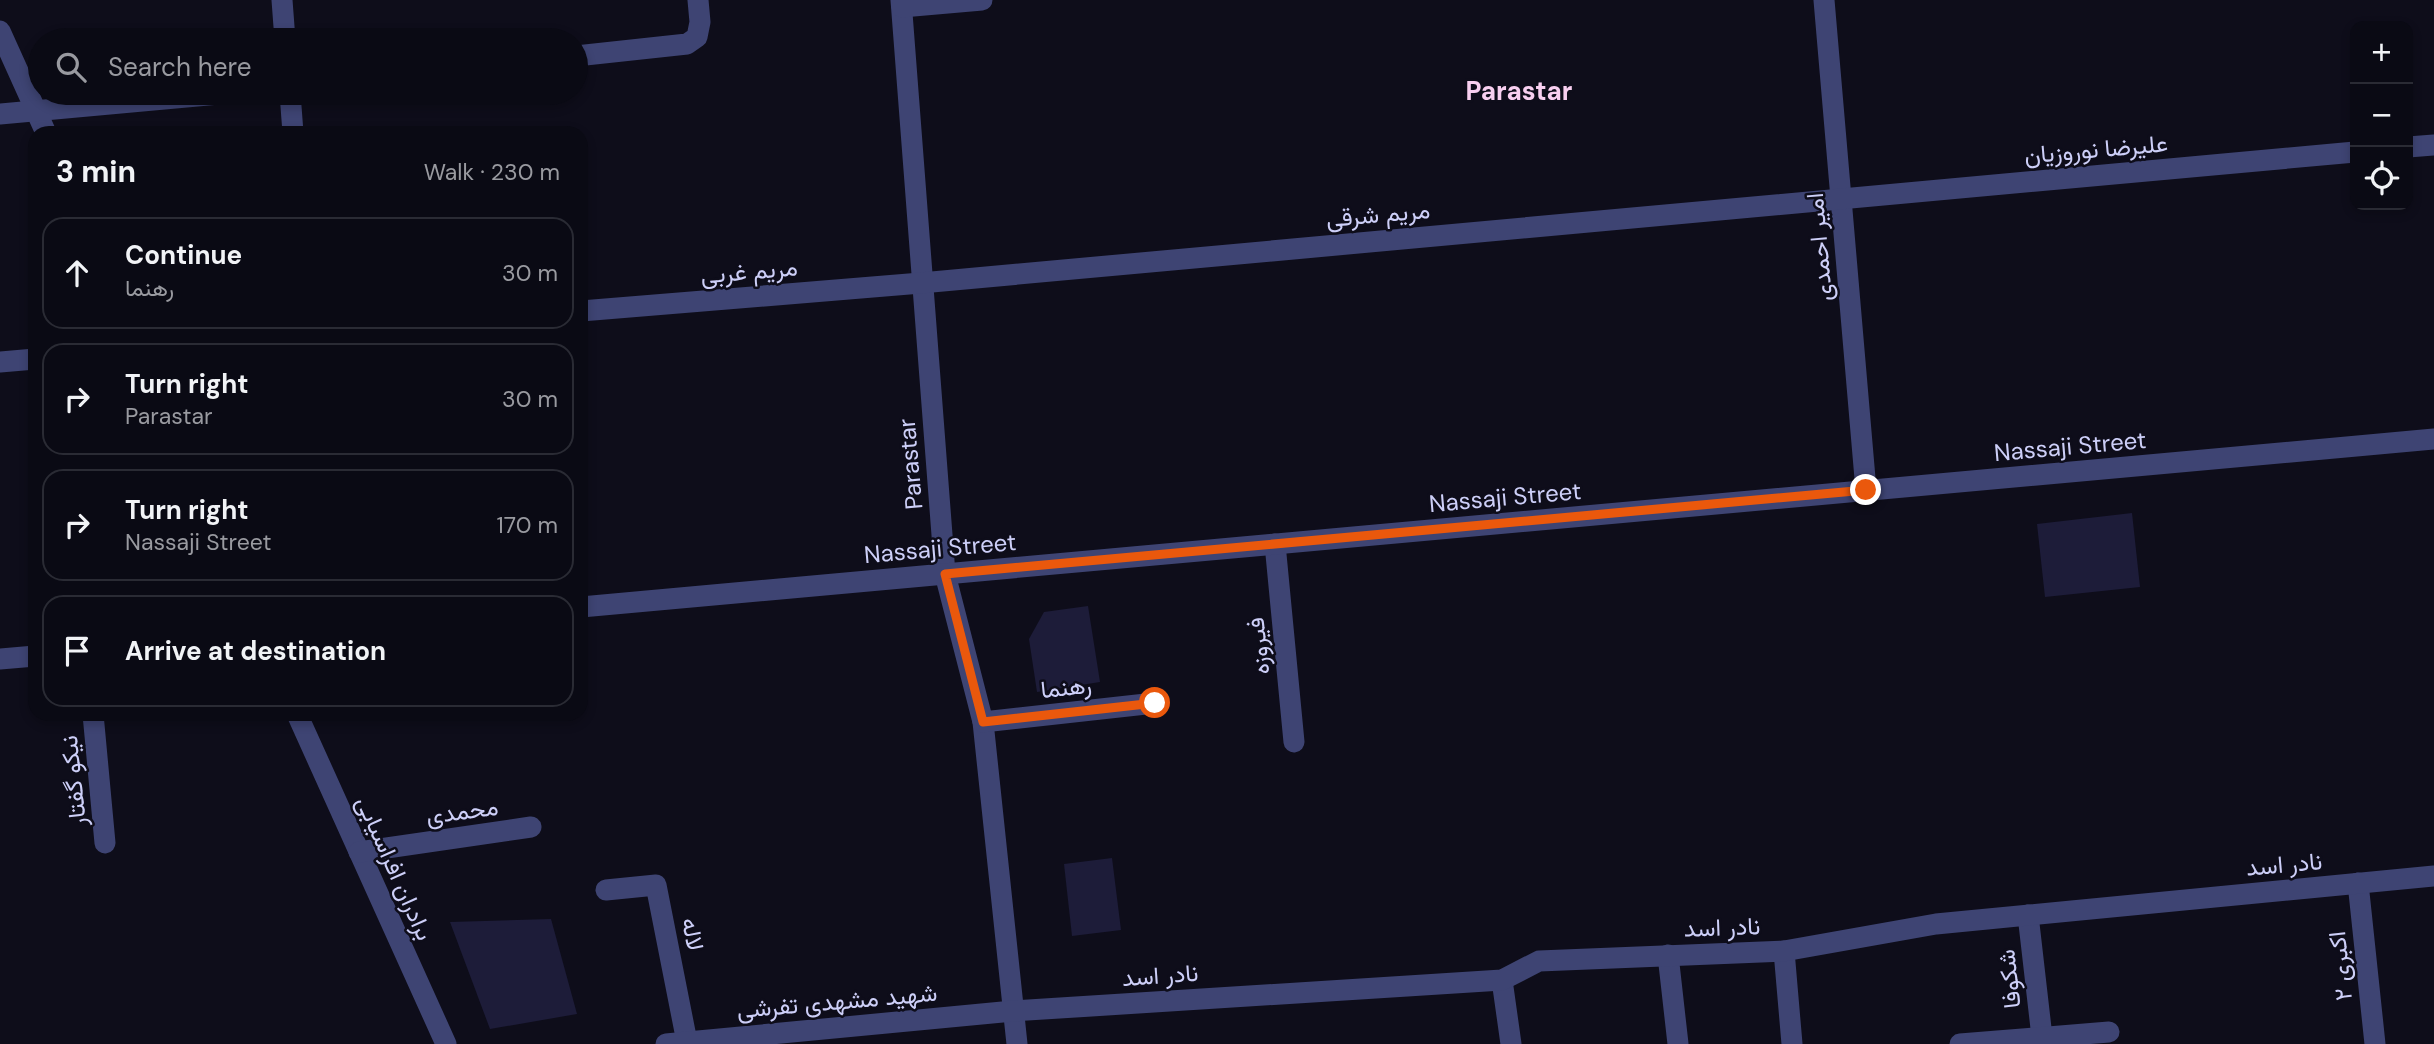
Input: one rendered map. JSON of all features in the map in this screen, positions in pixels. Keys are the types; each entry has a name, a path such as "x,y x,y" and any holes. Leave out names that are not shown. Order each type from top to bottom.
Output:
{"street":[{"path":"282,0 284,28"},
{"path":"588,55 687,44 697,37 700,22 698,0"},
{"path":"902,4 982,0"},
{"name":"امیر احمدی","path":"1824,0 1866,490"},
{"name":"Parastar","path":"902,4 945,574 983,722 1017,1044"},
{"path":"0,31 28,93"},
{"path":"33,105 43,126"},
{"path":"0,114 101,105"},
{"path":"291,105 292,126"},
{"path":"2413,147 2434,145"},
{"name":"علیرضا نوروزیان","path":"1840,198 2350,152"},
{"name":"مریم شرقی","path":"921,283 1840,198"},
{"name":"مریم غربی","path":"588,310 921,283"},
{"path":"0,362 28,360"},
{"name":"Nassaji Street","path":"588,606 2434,439"},
{"name":"فیروزه","path":"1275,544 1294,742"},
{"path":"0,659 28,657"},
{"name":"رهنما","path":"983,722 1155,703"},
{"name":"نیکو گفتار","path":"94,721 105,843"},
{"name":"برادران افراسیابی","path":"300,721 446,1044"},
{"name":"محمدی","path":"359,852 531,828"},
{"name":"نادر اسد","path":"1013,1011 1502,980 1539,961 1784,951 1936,924 2434,876"},
{"name":"اکبری ۲","path":"2358,883 2375,1044"},
{"name":"لاله","path":"606,890 656,885 677,1043"},
{"name":"شکوفا","path":"2028,915 2042,1037"},
{"path":"1784,951 1792,1044"},
{"path":"1668,955 1678,1044"},
{"path":"1502,980 1511,1044"},
{"name":"شهید مشهدی تفرشی","path":"677,1043 1013,1011"},
{"name":"شکوفا","path":"1960,1044 2109,1032"}],"building":[{"path":"2132,513 2140,587 2045,597 2037,524"},
{"path":"1088,606 1100,682 1037,692 1029,639 1044,612"},
{"path":"1112,858 1121,930 1072,936 1064,864"},
{"path":"551,919 577,1014 490,1029 450,922"}],"district":[{"name":"Parastar","path":"1519,91"}],"route":[{"path":"1155,703 983,722 945,574 1866,490"}]}
